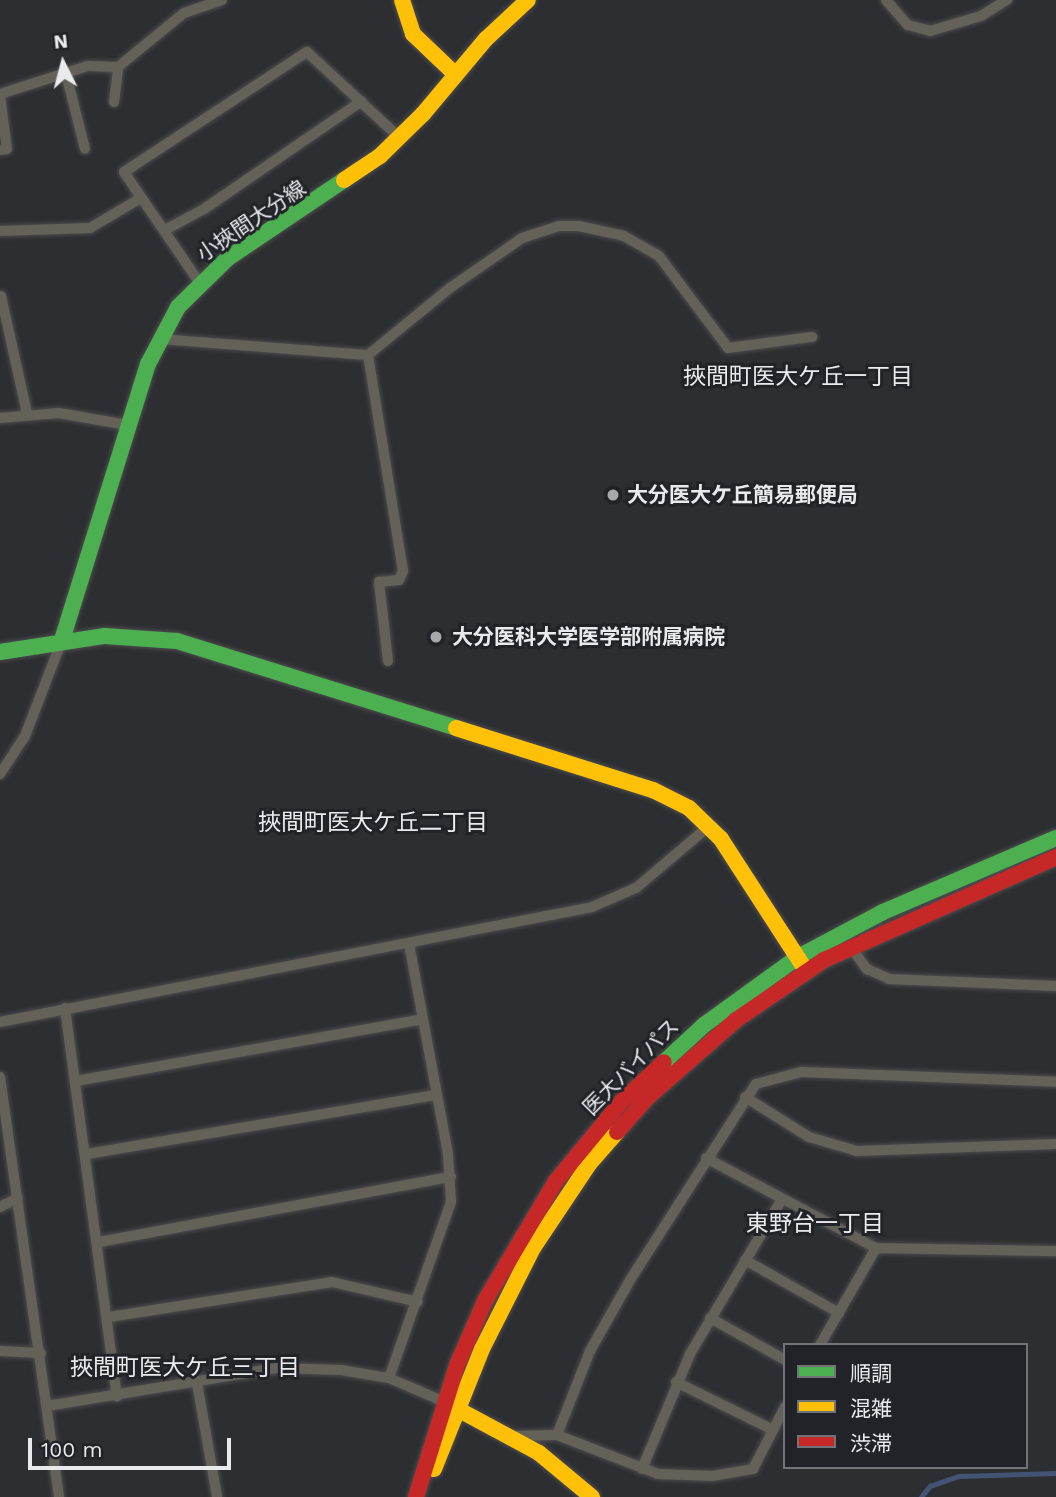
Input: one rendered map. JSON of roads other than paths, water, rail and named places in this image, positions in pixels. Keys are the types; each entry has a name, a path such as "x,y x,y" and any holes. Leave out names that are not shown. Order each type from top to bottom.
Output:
{"main road":[{"path":"402,0 413,34 456,75"},
{"name":"小挾間大分線","path":"62,640 127,425 160,339 199,282 228,258 355,175 400,138 486,39 528,0"},
{"path":"0,652 62,640 144,636 215,650 653,790 689,808 709,825 746,872 802,964"},
{"name":"医大バイパス","path":"416,1497 451,1405 516,1279 589,1164 631,1114 685,1062 802,964 883,912 1056,838"},
{"name":"医大バイパス","path":"802,964 1056,857"},
{"path":"451,1405 511,1436 558,1466 592,1497"},
{"name":"医大バイパス","path":"424,1497 451,1405"}],"street":[{"path":"0,150 7,149 0,95 43,77 66,74 88,66 118,67 184,13 222,0"},
{"path":"886,0 908,25 930,31 981,16 1007,0"},
{"path":"199,282 124,172 307,52 400,138"},
{"path":"114,103 118,67"},
{"path":"66,74 85,149"},
{"path":"164,230 204,209 362,101"},
{"path":"0,231 90,228 141,198"},
{"path":"160,339 368,355 491,258 522,239 559,226 579,226 624,236 659,256 728,348 812,337"},
{"path":"1,296 27,413"},
{"path":"368,355 403,570 399,580 379,582 388,661"},
{"path":"0,418 27,413 59,413 127,425"},
{"path":"0,774 25,736 62,640"},
{"path":"0,1022 409,944 605,903 636,888 709,825"},
{"path":"389,1378 418,1302 451,1202 451,1177 409,944"},
{"path":"850,946 867,968 889,979 1056,986"},
{"path":"65,1008 99,1242 117,1397"},
{"path":"76,1081 423,1019"},
{"path":"557,1435 602,1329 745,1097 774,1076 801,1072 1056,1082"},
{"path":"0,1077 41,1353 59,1497"},
{"path":"87,1154 437,1095"},
{"path":"745,1097 809,1138 857,1152 1056,1144"},
{"path":"706,1158 781,1201 877,1248 1056,1251"},
{"path":"99,1242 451,1177"},
{"path":"0,1207 18,1198"},
{"path":"642,1469 676,1382 710,1318 781,1201"},
{"path":"821,1343 877,1248"},
{"path":"746,1260 839,1313"},
{"path":"109,1317 332,1282 418,1302"},
{"path":"710,1318 783,1359"},
{"path":"0,1350 41,1353"},
{"path":"47,1406 117,1397 277,1368 341,1370 389,1378 451,1405"},
{"path":"676,1382 773,1430"},
{"path":"197,1383 217,1497"},
{"path":"511,1436 557,1435 642,1469 683,1478 748,1472 783,1411"}],"waterway":[{"path":"921,1497 930,1486 959,1476 1056,1473"}],"place":[{"name":"大分医大ケ丘簡易郵便局","path":"613,495"},
{"name":"大分医科大学医学部附属病院","path":"436,637"}],"district":[{"name":"挾間町医大ケ丘一丁目","path":"798,377"},
{"name":"挾間町医大ケ丘二丁目","path":"373,823"},
{"name":"東野台一丁目","path":"815,1224"},
{"name":"挾間町医大ケ丘三丁目","path":"185,1368"}]}
